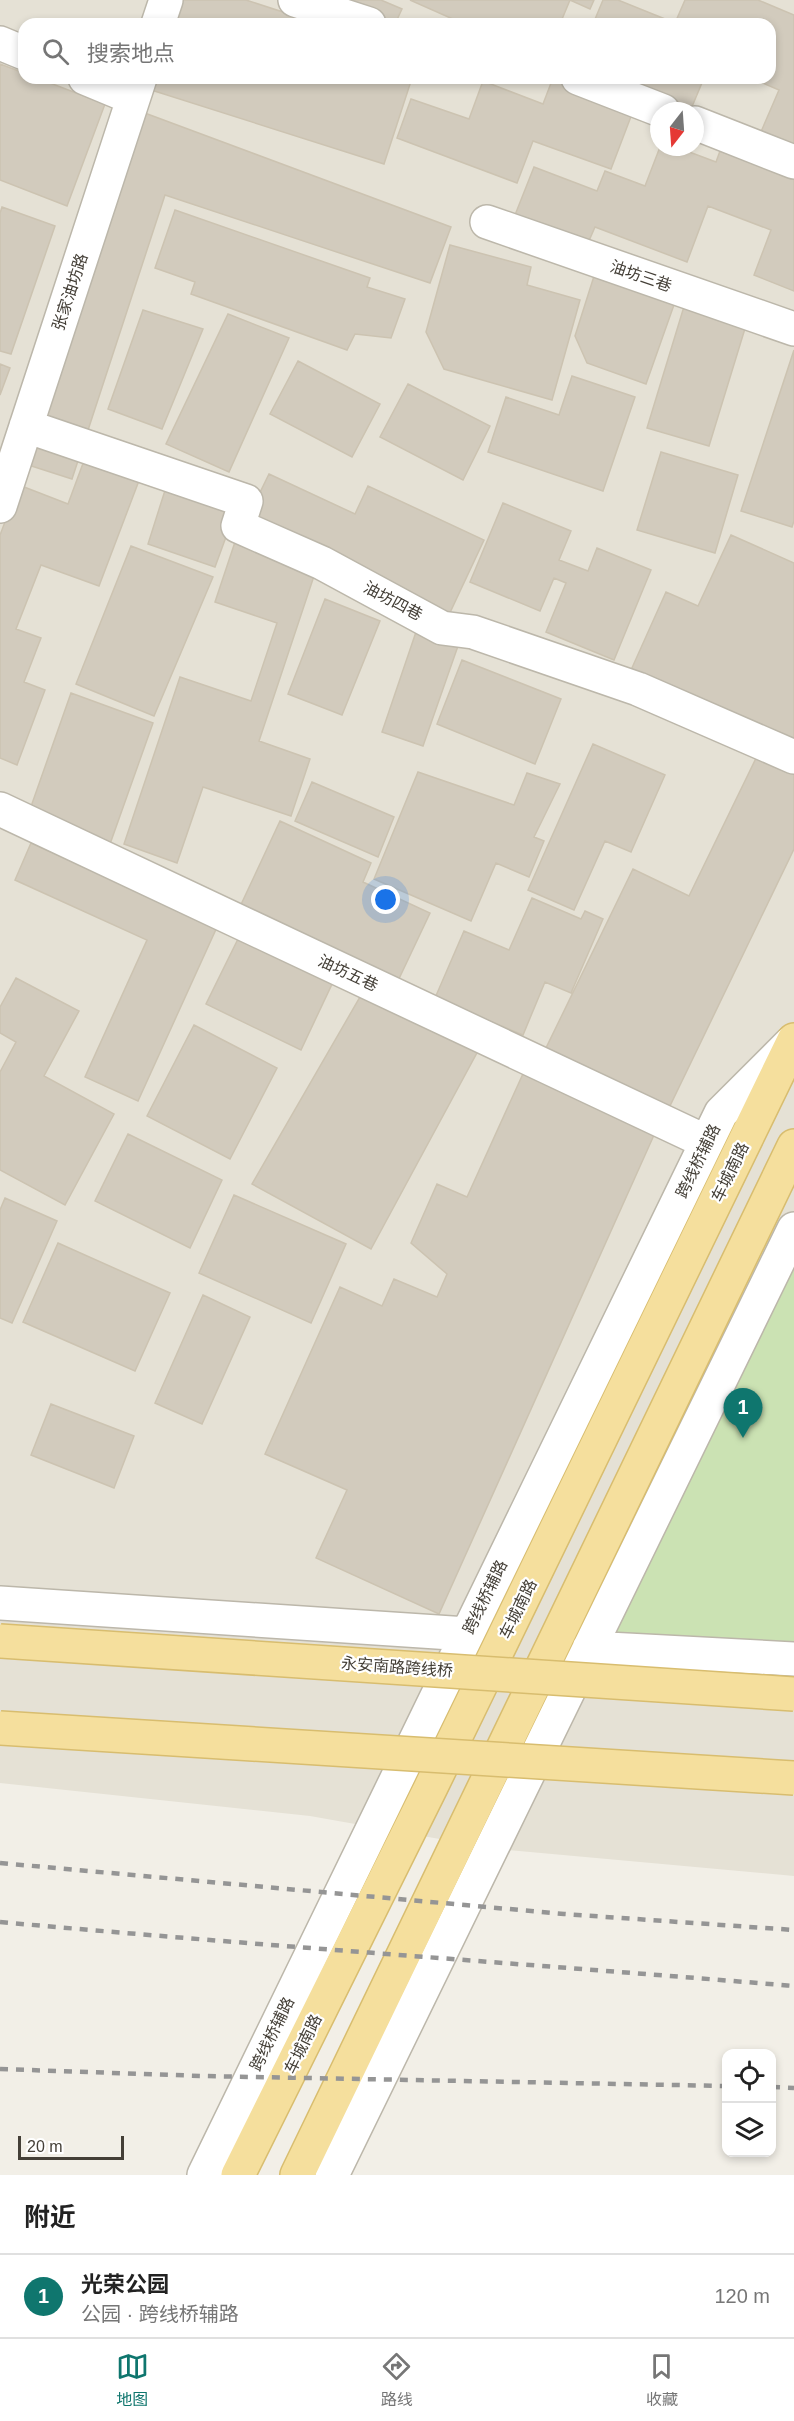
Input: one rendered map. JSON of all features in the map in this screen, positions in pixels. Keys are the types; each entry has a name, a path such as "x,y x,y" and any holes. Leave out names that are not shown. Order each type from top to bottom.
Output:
{"main road":[{"name":"车城南路","path":"238,2175 430,1789 794,1040"},
{"path":"297,2175 794,1146"},
{"name":"永安南路跨线桥","path":"0,1641 794,1694"},
{"path":"0,1728 794,1778"}],"street":[{"path":"160,18 166,0"},
{"path":"295,0 350,18"},
{"path":"0,43 18,50"},
{"path":"116,84 137,88"},
{"path":"593,84 650,106"},
{"name":"张家油坊路","path":"0,506 137,88"},
{"path":"704,127 794,162"},
{"name":"油坊三巷","path":"487,222 794,329"},
{"name":"油坊四巷","path":"26,426 246,501 238,526 322,563 442,628 473,632 638,689 794,757"},
{"name":"油坊五巷","path":"0,809 696,1137"},
{"name":"跨线桥辅路","path":"204,2175 721,1113 794,1040"},
{"path":"332,2175 794,1229"},
{"path":"0,1603 467,1634"},
{"path":"588,1648 794,1659"}],"shaded area":[{"path":"0,0 794,0 794,1876 496,1849 310,1816 0,1783"}],"green space":[{"path":"794,1228 794,1659 589,1648"}],"building":[{"path":"176,0 246,0 302,18 170,18"},
{"path":"348,0 381,0 402,9 398,18 362,18"},
{"path":"410,0 570,0 562,18 450,18"},
{"path":"570,0 594,0 590,9"},
{"path":"603,0 618,0 663,18 596,18"},
{"path":"685,0 758,0 794,15 794,156 757,141 779,90 765,84 776,84 776,18 677,18"},
{"path":"0,64 18,71 18,84 53,84 105,104 67,206 0,180"},
{"path":"149,84 410,84 384,164 148,89"},
{"path":"482,84 491,84 543,104 551,84 571,84 635,106 611,169 533,141 517,183 397,138 411,99 469,119"},
{"path":"632,84 701,84 694,102 675,102"},
{"path":"134,109 451,227 430,283 165,195 72,479 19,462"},
{"path":"724,140 794,167 794,291 754,275 771,230 708,206 687,262 595,227 588,243 515,215 534,167 597,191 605,171 645,186 657,156 700,156 716,162"},
{"path":"2,207 55,226 11,354 0,351 0,213"},
{"path":"175,210 370,278 367,287 405,299 391,338 355,334 347,350 191,294 195,282 155,268"},
{"path":"450,245 531,267 527,285 580,300 552,400 444,369 426,332"},
{"path":"595,273 675,302 646,384 587,363 575,336"},
{"path":"686,300 747,322 709,446 647,428"},
{"path":"143,310 203,329 162,429 108,409"},
{"path":"228,314 289,338 229,472 166,444"},
{"path":"794,350 794,521 792,527 741,511"},
{"path":"298,361 380,404 352,457 270,414"},
{"path":"0,364 10,368 0,395"},
{"path":"572,376 635,397 603,491 488,452 506,397 559,415"},
{"path":"408,384 490,426 463,480 380,437"},
{"path":"661,452 738,475 715,553 637,530"},
{"path":"85,458 140,478 99,586 41,565 16,629 41,638 24,682 45,690 17,765 0,758 0,535 19,485 68,504"},
{"path":"269,474 355,514 368,486 484,540 447,619 248,517"},
{"path":"168,481 238,504 215,567 148,544"},
{"path":"503,503 571,531 559,560 588,571 597,548 651,570 614,660 546,632 566,583 554,578 540,611 470,582"},
{"path":"731,535 794,563 794,743 631,670 666,592 698,606"},
{"path":"236,539 317,567 259,741 310,759 291,816 203,787 177,863 124,844 180,677 251,701 277,623 215,602"},
{"path":"131,546 213,577 154,716 76,684"},
{"path":"325,599 380,621 342,715 288,694"},
{"path":"416,632 458,646 423,746 382,732"},
{"path":"462,660 561,699 535,764 437,724"},
{"path":"71,693 153,723 110,844 28,815"},
{"path":"593,744 665,775 631,852 605,841 574,910 528,890"},
{"path":"760,750 794,766 794,849 668,1110 545,1050 633,869 689,896"},
{"path":"418,772 514,805 527,773 560,784 534,837 544,841 529,877 496,863 471,921 374,879"},
{"path":"312,782 394,817 378,857 295,821"},
{"path":"280,821 371,863 363,882 430,913 396,985 238,911"},
{"path":"31,843 217,927 138,1101 85,1077 147,940 15,880"},
{"path":"532,898 581,919 585,911 603,919 571,993 545,982 523,1035 435,998 464,931 509,950"},
{"path":"239,937 333,982 301,1050 206,1004"},
{"path":"16,978 79,1011 44,1076 114,1114 65,1205 0,1170 0,1072 16,1042 0,1033 0,1007"},
{"path":"364,990 479,1049 371,1249 252,1184"},
{"path":"194,1025 277,1068 230,1159 147,1116"},
{"path":"527,1065 659,1124 439,1614 316,1558 347,1490 265,1454 340,1287 382,1306 394,1279 437,1297 447,1274 411,1243 437,1184 467,1197"},
{"path":"128,1134 222,1180 190,1248 95,1201"},
{"path":"234,1195 346,1244 311,1323 199,1273"},
{"path":"5,1198 57,1221 12,1323 0,1318 0,1210"},
{"path":"58,1243 170,1293 135,1371 23,1322"},
{"path":"203,1295 250,1317 202,1424 155,1403"},
{"path":"51,1404 134,1436 114,1488 31,1455"}],"railway":[{"path":"0,1863 564,1914 794,1930"},
{"path":"0,1922 794,1986"},
{"path":"0,2069 202,2076 722,2086"},
{"path":"776,2087 794,2088"}],"place":[{"name":"光荣公园","path":"743,1438"}]}
